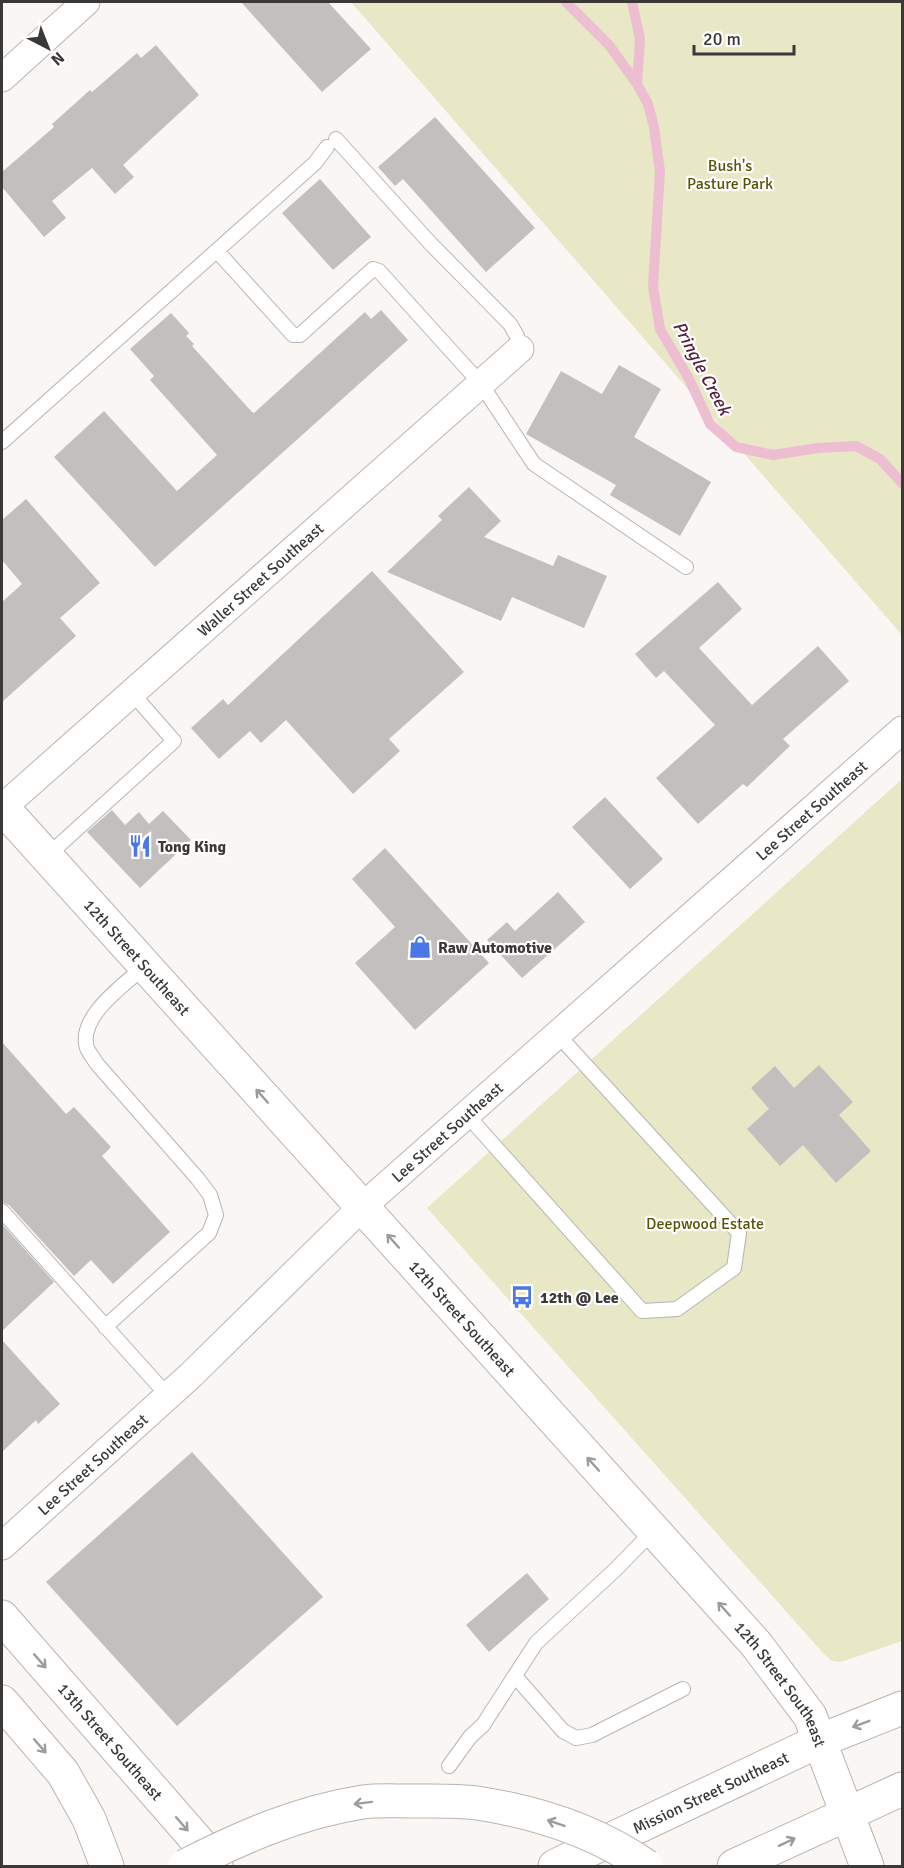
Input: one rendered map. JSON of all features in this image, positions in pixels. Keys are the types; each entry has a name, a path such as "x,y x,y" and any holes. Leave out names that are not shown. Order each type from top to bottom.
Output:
{"main road":[{"name":"12th Street Southeast","path":"2,808 756,1644 810,1716 867,1866"},
{"name":"13th Street Southeast","path":"2,1617 201,1845 216,1866"},
{"path":"2,1701 63,1773 89,1819 107,1866"},
{"name":"Mission Street Southeast","path":"555,1866 819,1740 903,1708"},
{"path":"735,1866 903,1789"},
{"path":"185,1866 238,1839 299,1816 365,1802 436,1801 475,1803 529,1814 582,1832 646,1866"}],"street":[{"path":"2,78 86,2"},
{"name":"Waller Street Southeast","path":"2,808 520,350"},
{"name":"Lee Street Southeast","path":"2,1546 168,1396 362,1207 903,730"}],"lane":[{"path":"2,442 315,163 331,143 510,324 517,336 520,350"},
{"path":"217,251 292,335 300,335 373,269 380,270 481,384 534,464 686,567"},
{"path":"46,857 174,741 132,693"},
{"path":"105,1327 209,1233 216,1215 210,1195 198,1179 97,1065 86,1046 88,1026 101,1005 145,966"},
{"path":"467,1115 642,1311 677,1309 734,1268 739,1233 558,1035"},
{"path":"2,1211 168,1396"},
{"path":"449,1766 470,1737 483,1725 536,1643 616,1569 653,1531"},
{"path":"515,1676 563,1731 576,1738 592,1735 683,1689"}],"green space":[{"name":"Bush's Pasture Park","path":"351,2 902,2 902,635"},
{"name":"Deepwood Estate","path":"902,779 902,1641 841,1662 832,1661 824,1654 427,1208"}],"building":[{"path":"241,2 328,2 371,49 322,92"},
{"path":"156,45 199,95 123,165 134,177 115,194 92,168 52,201 66,218 44,237 2,187 2,172 54,127 52,124 90,90 92,92 137,53 141,58"},
{"path":"435,117 535,228 486,272 403,179 395,186 378,167"},
{"path":"320,179 371,237 333,270 282,213"},
{"path":"381,310 408,340 155,567 54,457 104,411 177,491 217,455 150,380 154,376 130,349 171,313 189,333 186,336 194,344 192,346 254,413 365,312 371,319"},
{"path":"619,365 661,389 634,437 711,482 680,536 610,495 616,485 526,434 561,371 602,394"},
{"path":"469,487 501,521 484,537 553,566 558,555 607,576 584,628 512,597 501,621 387,572 442,520 438,516"},
{"path":"26,499 100,583 60,618 76,636 2,702 2,602 22,584 2,560 2,520"},
{"path":"372,571 464,672 389,739 400,751 353,794 286,720 261,743 250,731 219,759 191,728 223,699 228,705"},
{"path":"718,582 742,609 699,648 752,705 818,646 849,681 783,739 790,746 747,787 743,784 698,824 656,778 715,725 664,671 656,678 635,654"},
{"path":"605,797 663,859 630,889 572,827"},
{"path":"112,810 125,825 139,812 149,824 163,811 191,840 140,888 87,832"},
{"name":"Raw Automotive","path":"385,848 489,963 415,1030 355,963 395,927 352,879"},
{"path":"558,892 585,922 522,978 487,940 507,922 515,931"},
{"path":"2,1042 66,1114 74,1107 111,1147 102,1156 170,1232 113,1284 91,1260 74,1276 9,1205 2,1202"},
{"path":"819,1065 853,1102 839,1115 871,1151 836,1183 803,1145 780,1166 747,1129 769,1109 751,1088 775,1066 794,1088"},
{"path":"2,1224 54,1282 2,1331"},
{"path":"2,1340 60,1404 38,1424 36,1420 2,1452"},
{"path":"192,1452 323,1597 177,1726 46,1582"},
{"path":"527,1573 549,1599 489,1652 466,1625"}],"waterway":[{"name":"Pringle Creek","path":"566,2 609,45 637,84 648,104 654,127 660,172 653,286 660,329 689,379 710,424 736,447 773,455 818,448 856,446 880,459 902,483"},
{"path":"632,2 640,39 637,84"}],"place":[{"name":"Tong King","path":"140,846"},
{"name":"Raw Automotive","path":"420,947"},
{"name":"12th @ Lee","path":"522,1297"}]}
